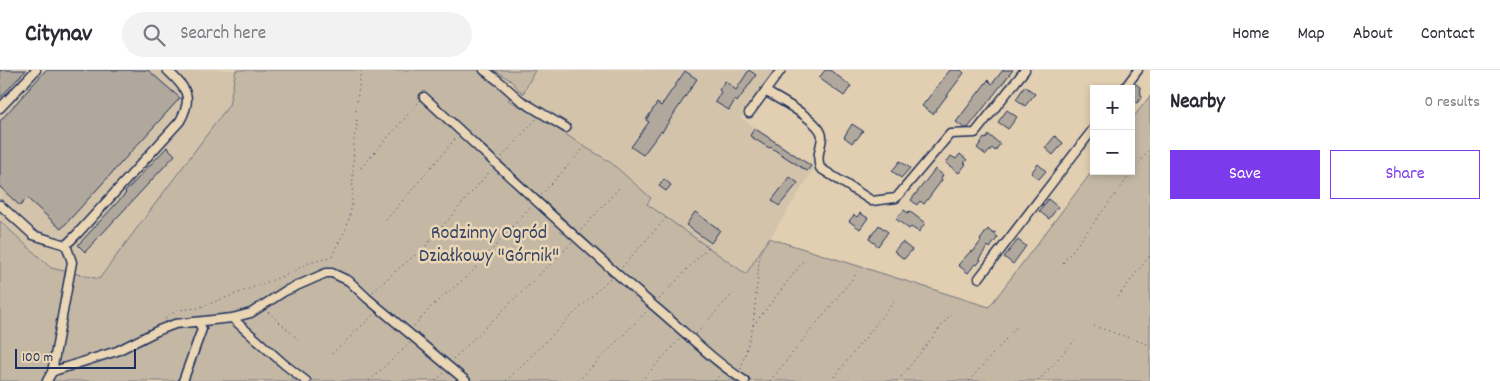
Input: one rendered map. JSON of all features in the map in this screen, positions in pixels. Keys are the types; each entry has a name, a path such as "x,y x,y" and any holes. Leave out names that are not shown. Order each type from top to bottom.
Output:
{"lane":[{"path":"0,108 36,70"},
{"path":"66,245 180,121 186,110 186,91 182,84 167,70"},
{"path":"484,70 520,100 566,128"},
{"path":"749,113 781,70"},
{"path":"765,91 814,123 821,132 822,138 818,160 820,168 872,201 896,198 950,134 975,133 1025,70"},
{"path":"1127,85 1138,70"},
{"path":"424,96 616,273 726,369 741,379"},
{"path":"979,278 1092,130"},
{"path":"0,205 33,235 66,245"},
{"path":"47,381 52,372 72,262 66,245"},
{"path":"52,372 117,351 175,324 232,318 251,313 285,291 326,273 332,273 349,281 466,381"},
{"path":"232,318 306,381"},
{"path":"183,381 202,330 200,322"}],"path":[{"path":"159,330 167,316 178,310 198,308 286,276 309,263 331,257 347,227 352,205 354,138 357,127 356,109 361,70"},
{"path":"361,168 424,96"},
{"path":"367,298 424,248 538,116"},
{"path":"386,220 461,131"},
{"path":"408,332 434,305 471,273 586,147"},
{"path":"1063,263 1150,149"},
{"path":"436,381 576,237 621,186"},
{"path":"506,381 616,273 666,218"},
{"path":"578,381 654,305 708,247"},
{"path":"741,379 753,326 760,253"},
{"path":"1118,297 1150,255"},
{"path":"753,326 804,260"},
{"path":"770,381 861,268"},
{"path":"641,381 733,293"},
{"path":"831,381 896,299"},
{"path":"332,354 380,308"},
{"path":"265,310 298,338"},
{"path":"898,381 951,314"},
{"path":"969,381 1021,322"},
{"path":"1094,326 1150,344"},
{"path":"369,381 416,338"},
{"path":"1038,381 1075,340"},
{"path":"714,381 726,369"}],"shaded area":[{"path":"0,70 236,70 229,105 99,279 51,268 0,221"},
{"path":"535,70 776,70 741,118 815,167 747,275 647,204 651,198 609,161 538,116 518,106"}],"green space":[{"name":"Rodzinny Ogród Działkowy \"Górnik\"","path":"236,70 479,70 513,96 508,100 538,116 609,161 651,198 647,204 746,274 769,238 989,307 1090,174 1135,175 1135,115 1150,96 1150,381 0,381 0,221 51,268 99,279 229,105"},
{"path":"494,70 535,70 523,94 510,80"}],"building":[{"path":"0,70 26,70 0,98"},
{"path":"46,70 148,70 180,98 61,229 27,198 20,206 0,187 0,121"},
{"path":"749,70 756,75 729,110 715,102 721,92 719,90 725,81 736,90"},
{"path":"825,70 830,70 851,86 844,96 819,78"},
{"path":"950,70 961,70 964,73 933,114 922,106"},
{"path":"1003,70 1013,70 968,128 964,128 956,122 988,80 992,84"},
{"path":"685,71 697,79 662,132 643,155 631,147 649,122 646,120 657,103 661,106"},
{"path":"1135,85 1140,87 1142,97 1137,103 1135,102"},
{"path":"1025,86 1035,94 1025,106 1016,99"},
{"path":"1007,110 1017,117 1008,129 998,122"},
{"path":"852,124 863,131 852,143 844,137"},
{"path":"754,128 811,166 807,171 750,136"},
{"path":"989,135 1000,144 995,151 992,148 986,155 977,148 984,138 986,139"},
{"path":"1055,136 1063,143 1053,155 1045,148"},
{"path":"167,147 175,155 85,252 78,245"},
{"path":"960,154 967,160 959,173 946,163 951,156 956,159"},
{"path":"900,161 910,168 901,178 892,171"},
{"path":"1038,164 1046,171 1039,179 1031,173"},
{"path":"935,169 943,175 942,180 924,204 920,201 917,205 911,200"},
{"path":"790,177 798,183 779,206 772,200"},
{"path":"664,179 671,185 666,191 659,186"},
{"path":"1048,199 1058,207 1049,219 1039,211"},
{"path":"904,210 908,213 909,211 925,223 919,232 911,227 909,229 896,219"},
{"path":"695,212 720,230 711,243 686,225"},
{"path":"860,213 868,218 860,229 849,221 854,215 857,217"},
{"path":"879,225 888,232 878,246 869,239"},
{"path":"988,229 992,233 995,232 995,235 998,237 990,248 988,246 979,259 981,260 968,273 958,265 971,251 973,252"},
{"path":"1018,240 1026,246 1013,264 1004,257"},
{"path":"902,242 912,250 904,259 894,251"}]}
